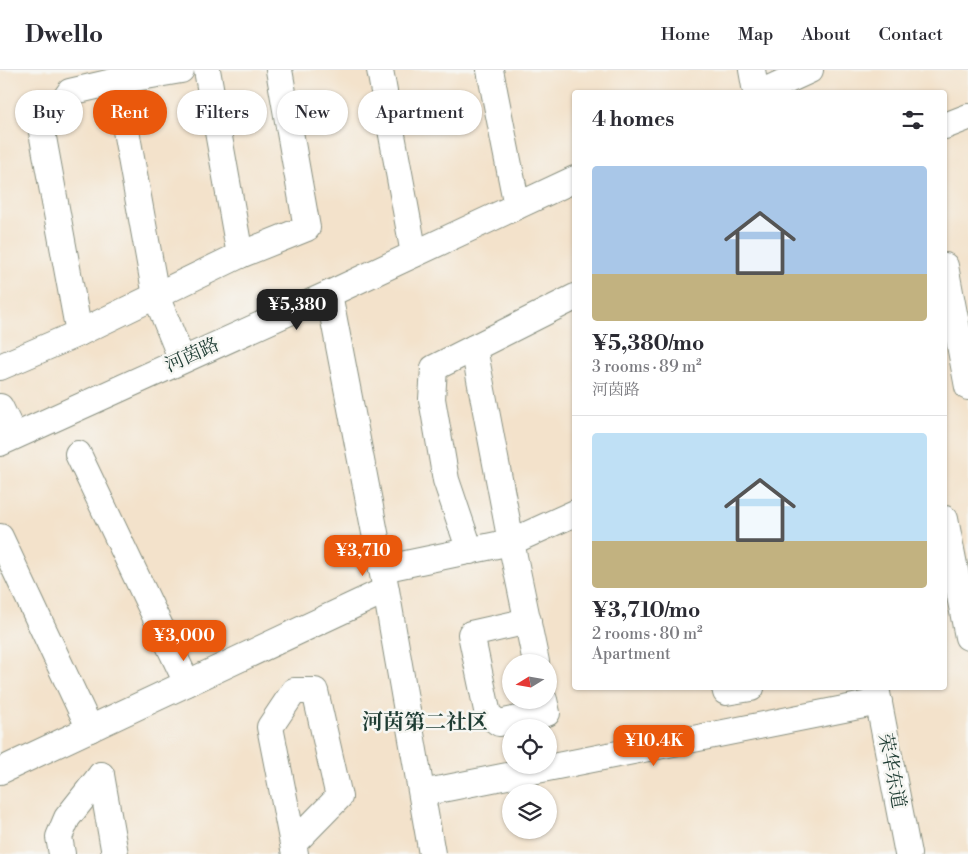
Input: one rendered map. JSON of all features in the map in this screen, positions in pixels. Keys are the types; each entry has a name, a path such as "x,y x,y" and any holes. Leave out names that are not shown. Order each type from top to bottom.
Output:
{"street":[{"path":"79,333 42,132 70,92 117,81 181,70"},
{"path":"207,70 240,255"},
{"path":"0,366 79,333 240,255 307,228 279,70"},
{"path":"380,70 414,254"},
{"path":"490,70 517,206"},
{"path":"752,70 756,90"},
{"path":"766,90 810,70"},
{"path":"117,81 156,296 182,360"},
{"path":"947,125 968,117"},
{"name":"河茵路","path":"7,440 329,294 572,180"},
{"path":"947,276 968,387"},
{"path":"329,294 384,580 432,854"},
{"path":"470,551 446,480 432,399 434,368 572,299"},
{"path":"474,348 510,542 534,654"},
{"path":"0,407 7,440"},
{"path":"78,454 187,683"},
{"path":"0,771 187,683 384,580 470,551 510,542 572,515"},
{"path":"952,530 968,637"},
{"path":"0,537 90,729"},
{"path":"528,621 471,634 488,716 499,723 547,713 546,709"},
{"path":"726,690 726,692 738,690"},
{"path":"294,691 315,691 339,798 294,849 270,726 294,691"},
{"path":"422,793 877,695"},
{"name":"荣华东道","path":"877,695 908,854"},
{"path":"62,854 60,837 67,818 101,775 116,854"}],"district":[{"name":"河茵第二社区","path":"425,723"}]}
